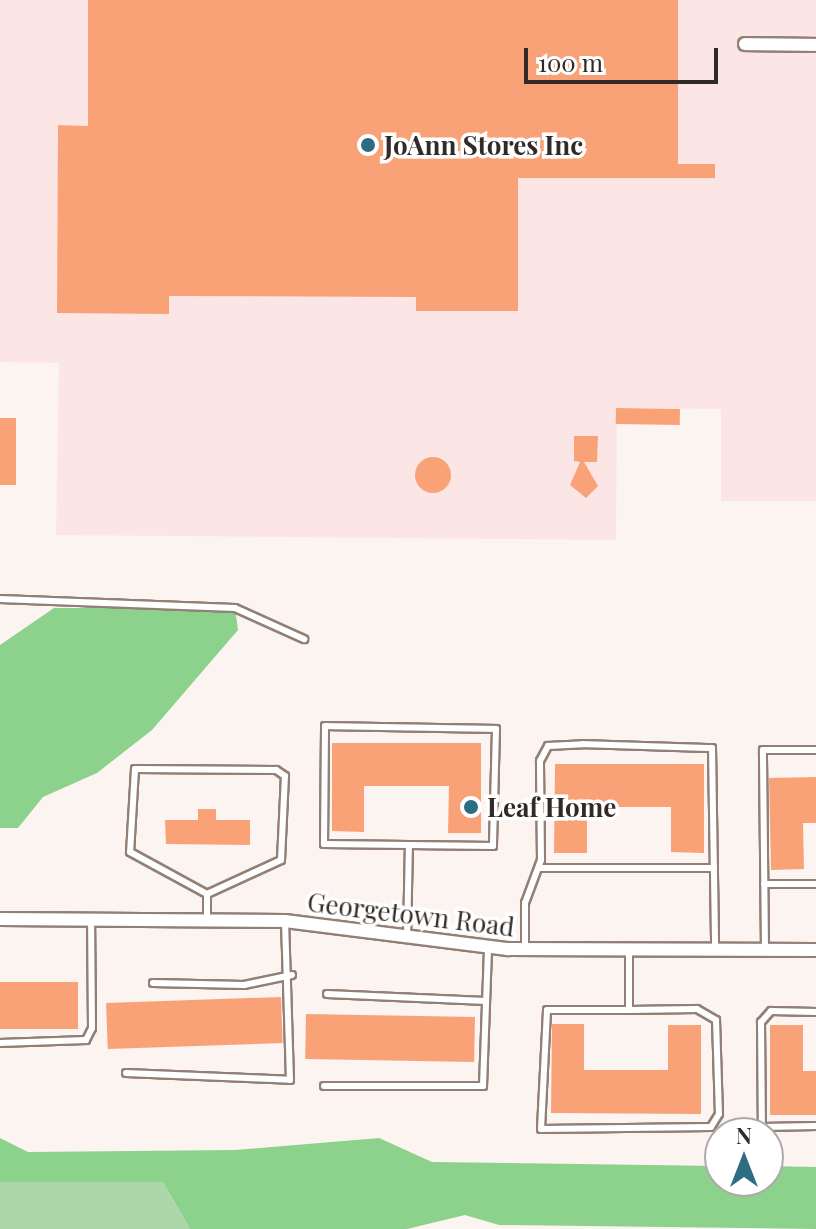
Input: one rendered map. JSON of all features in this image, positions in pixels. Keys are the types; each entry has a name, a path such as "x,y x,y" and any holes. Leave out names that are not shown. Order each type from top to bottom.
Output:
{"street":[{"path":"745,44 816,45"},
{"name":"Georgetown Road","path":"0,919 285,921 488,948 816,950"}],"lane":[{"path":"0,599 235,608 304,639"},
{"path":"325,726 496,729 493,846 409,845 324,844 325,726"},
{"path":"525,949 525,903 539,868 543,753 548,746 583,744 712,748 715,949"},
{"path":"765,949 763,750 816,750"},
{"path":"135,769 276,770 285,776 281,860 207,894 130,852 135,769"},
{"path":"407,938 409,845"},
{"path":"539,868 714,868"},
{"path":"764,884 816,884"},
{"path":"207,894 207,919"},
{"path":"0,1043 86,1040 92,1028 91,919"},
{"path":"126,1073 290,1080 292,975 285,921"},
{"path":"324,1086 483,1086 488,948"},
{"path":"629,949 629,1010"},
{"path":"153,983 244,985 292,975"},
{"path":"327,994 486,1001"},
{"path":"697,1009 716,1020 719,1114 711,1127 541,1129 547,1010 629,1010 697,1009"},
{"path":"816,1012 771,1011 761,1022 762,1127 816,1126"}],"shaded area":[{"path":"0,0 816,0 816,501 721,501 721,409 617,408 616,540 56,535 59,363 0,362"}],"green space":[{"path":"54,608 235,608 238,630 152,730 97,773 43,797 18,828 0,828 0,645"},
{"path":"0,1138 28,1152 235,1150 379,1138 432,1162 704,1166 704,1197 784,1197 784,1166 816,1167 816,1229 499,1225 465,1215 407,1229 190,1229 163,1182 0,1182"},
{"path":"0,1182 163,1182 190,1229 0,1229"}],"building":[{"name":"JoAnn Stores Inc","path":"88,0 678,0 678,164 715,164 715,178 518,178 518,311 416,311 416,297 169,296 169,314 57,313 58,125 88,126"},
{"path":"616,408 680,409 680,425 616,424"},
{"path":"0,418 16,418 16,485 0,485"},
{"path":"574,436 598,436 597,462 584,462 598,486 586,498 570,485 580,462 574,461"},
{"path":"433,457 446,462 451,475 446,488 433,493 420,488 415,475 420,462"},
{"path":"332,743 481,743 481,833 448,833 449,786 364,786 364,832 332,831"},
{"path":"555,764 704,764 704,853 671,852 671,807 587,807 587,853 554,853"},
{"path":"816,777 816,823 803,823 804,869 771,870 769,778"},
{"path":"198,809 216,809 216,820 250,820 250,845 166,844 165,820 198,820"},
{"path":"0,982 78,982 78,1029 0,1029"},
{"path":"281,997 283,1043 108,1049 106,1003"},
{"path":"306,1014 475,1017 474,1062 305,1059"},
{"path":"552,1024 584,1024 584,1070 668,1070 668,1025 701,1025 701,1114 551,1113"},
{"path":"770,1025 803,1025 803,1071 816,1071 816,1115 770,1115"}],"place":[{"name":"JoAnn Stores Inc","path":"368,145"},
{"name":"Leaf Home","path":"471,807"}]}
